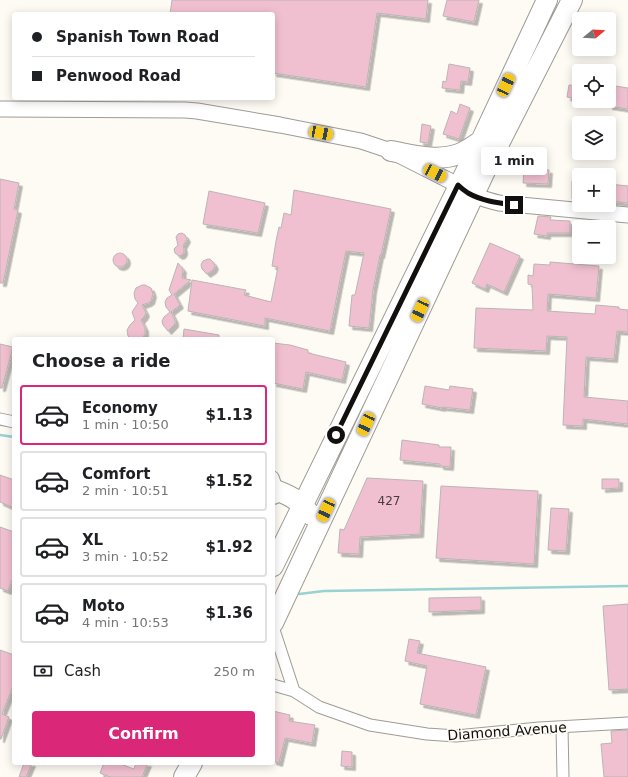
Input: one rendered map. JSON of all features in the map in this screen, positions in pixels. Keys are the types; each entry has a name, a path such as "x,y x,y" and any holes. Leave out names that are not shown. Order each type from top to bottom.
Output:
{"highway":[{"path":"275,619 319,525 466,190 481,141 547,0"},
{"path":"275,561 302,505 466,190 572,0"},
{"path":"390,151 427,157 448,156 459,154 481,141"},
{"path":"275,487 302,505 319,525"},
{"path":"173,777 179,765"},
{"path":"184,777 191,765"},
{"path":"195,777 200,765"}],"street":[{"path":"0,109 185,110 280,125 361,141 390,151 466,190 500,203 628,215"},
{"path":"0,419 12,422"},
{"path":"275,633 294,691"},
{"name":"Diamond Avenue","path":"275,686 294,691 319,707 370,725 427,734 456,736 628,723"},
{"path":"562,727 563,777"}],"building":[{"path":"172,0 428,0 426,19 377,13 366,87 275,73 275,12 170,12"},
{"path":"447,0 479,0 474,22 443,16"},
{"path":"449,64 470,68 468,82 461,81 460,90 442,88 443,81 446,82"},
{"path":"569,85 572,85 572,98 567,97"},
{"path":"616,86 628,88 628,109 616,107"},
{"path":"460,104 470,108 459,139 443,134 451,111 457,114"},
{"path":"422,124 431,126 428,143 420,142"},
{"path":"524,169 549,170 548,184 523,183"},
{"path":"0,179 19,183 14,209 18,210 3,283 0,283"},
{"path":"616,185 628,186 628,203 616,202"},
{"path":"294,190 391,209 373,290 369,328 349,326 352,295 355,295 364,253 346,251 330,331 265,318 265,326 188,311 192,280 246,290 244,295 271,302 278,267 272,266 276,241 279,227 281,228 284,213 291,215"},
{"path":"209,191 265,203 258,233 203,224"},
{"path":"538,216 551,217 550,220 570,221 570,233 547,233 547,236 534,234"},
{"path":"182,233 187,239 183,246 184,252 179,256 175,253 174,249 178,245 176,237 178,234"},
{"path":"490,243 520,256 504,292 487,284 485,289 472,283"},
{"path":"120,253 125,255 127,260 125,265 120,267 115,265 113,260 115,255"},
{"path":"208,259 213,262 215,266 213,270 207,274 202,269 201,265 203,261"},
{"path":"550,262 599,266 596,298 548,294 547,311 595,314 596,305 619,307 619,309 628,310 628,332 617,331 614,359 586,357 584,397 628,401 628,424 583,419 583,426 563,425 567,337 547,336 546,351 474,348 476,308 533,310 532,285 528,284 528,275 533,276 534,264 550,265"},
{"path":"178,263 183,269 182,278 191,280 174,294 180,305 171,312 175,320 175,324 168,331 163,325 162,321 170,312 166,307 165,302 167,298 172,295 169,290"},
{"path":"145,285 151,288 153,294 151,301 142,305 146,313 141,320 145,328 143,337 129,337 127,330 135,320 132,312 138,303 135,299 134,293 136,288"},
{"path":"184,329 219,335 219,337 183,337"},
{"path":"275,343 290,345 308,350 308,353 346,362 342,380 306,372 303,389 275,383"},
{"path":"0,344 12,347 12,351 2,388 0,388"},
{"path":"425,386 449,390 450,386 473,389 470,410 442,408 422,404"},
{"path":"402,440 439,445 439,447 451,447 450,467 440,466 440,464 400,460"},
{"path":"0,475 12,479 12,507 0,502"},
{"path":"367,478 423,481 420,534 360,537 359,554 338,553 340,529 344,530"},
{"path":"602,479 619,479 619,488 602,489"},
{"path":"441,486 538,491 534,564 436,558"},
{"path":"551,508 569,509 566,551 548,550"},
{"path":"0,527 12,531 12,580 8,591 0,588"},
{"path":"481,597 481,610 429,612 429,598"},
{"path":"628,604 628,689 609,690 603,606"},
{"path":"409,639 420,641 417,653 486,667 476,715 420,704 427,666 405,661"},
{"path":"0,650 12,654 12,689 2,714 9,717 0,739"},
{"path":"275,711 290,715 289,721 315,725 312,743 285,738 279,763 275,762"},
{"path":"628,730 628,777 604,777 601,744 612,743 611,731"},
{"path":"342,751 352,752 352,767 341,766"},
{"path":"23,765 31,765 26,777 19,777"},
{"path":"103,765 123,765 134,769 135,765 147,765 142,777 110,777 100,773"}],"waterway":[{"path":"0,435 12,437"},
{"path":"297,593 324,591 628,586"}],"route":[{"path":"336,435 458,185 467,193 489,201 514,205"}]}
